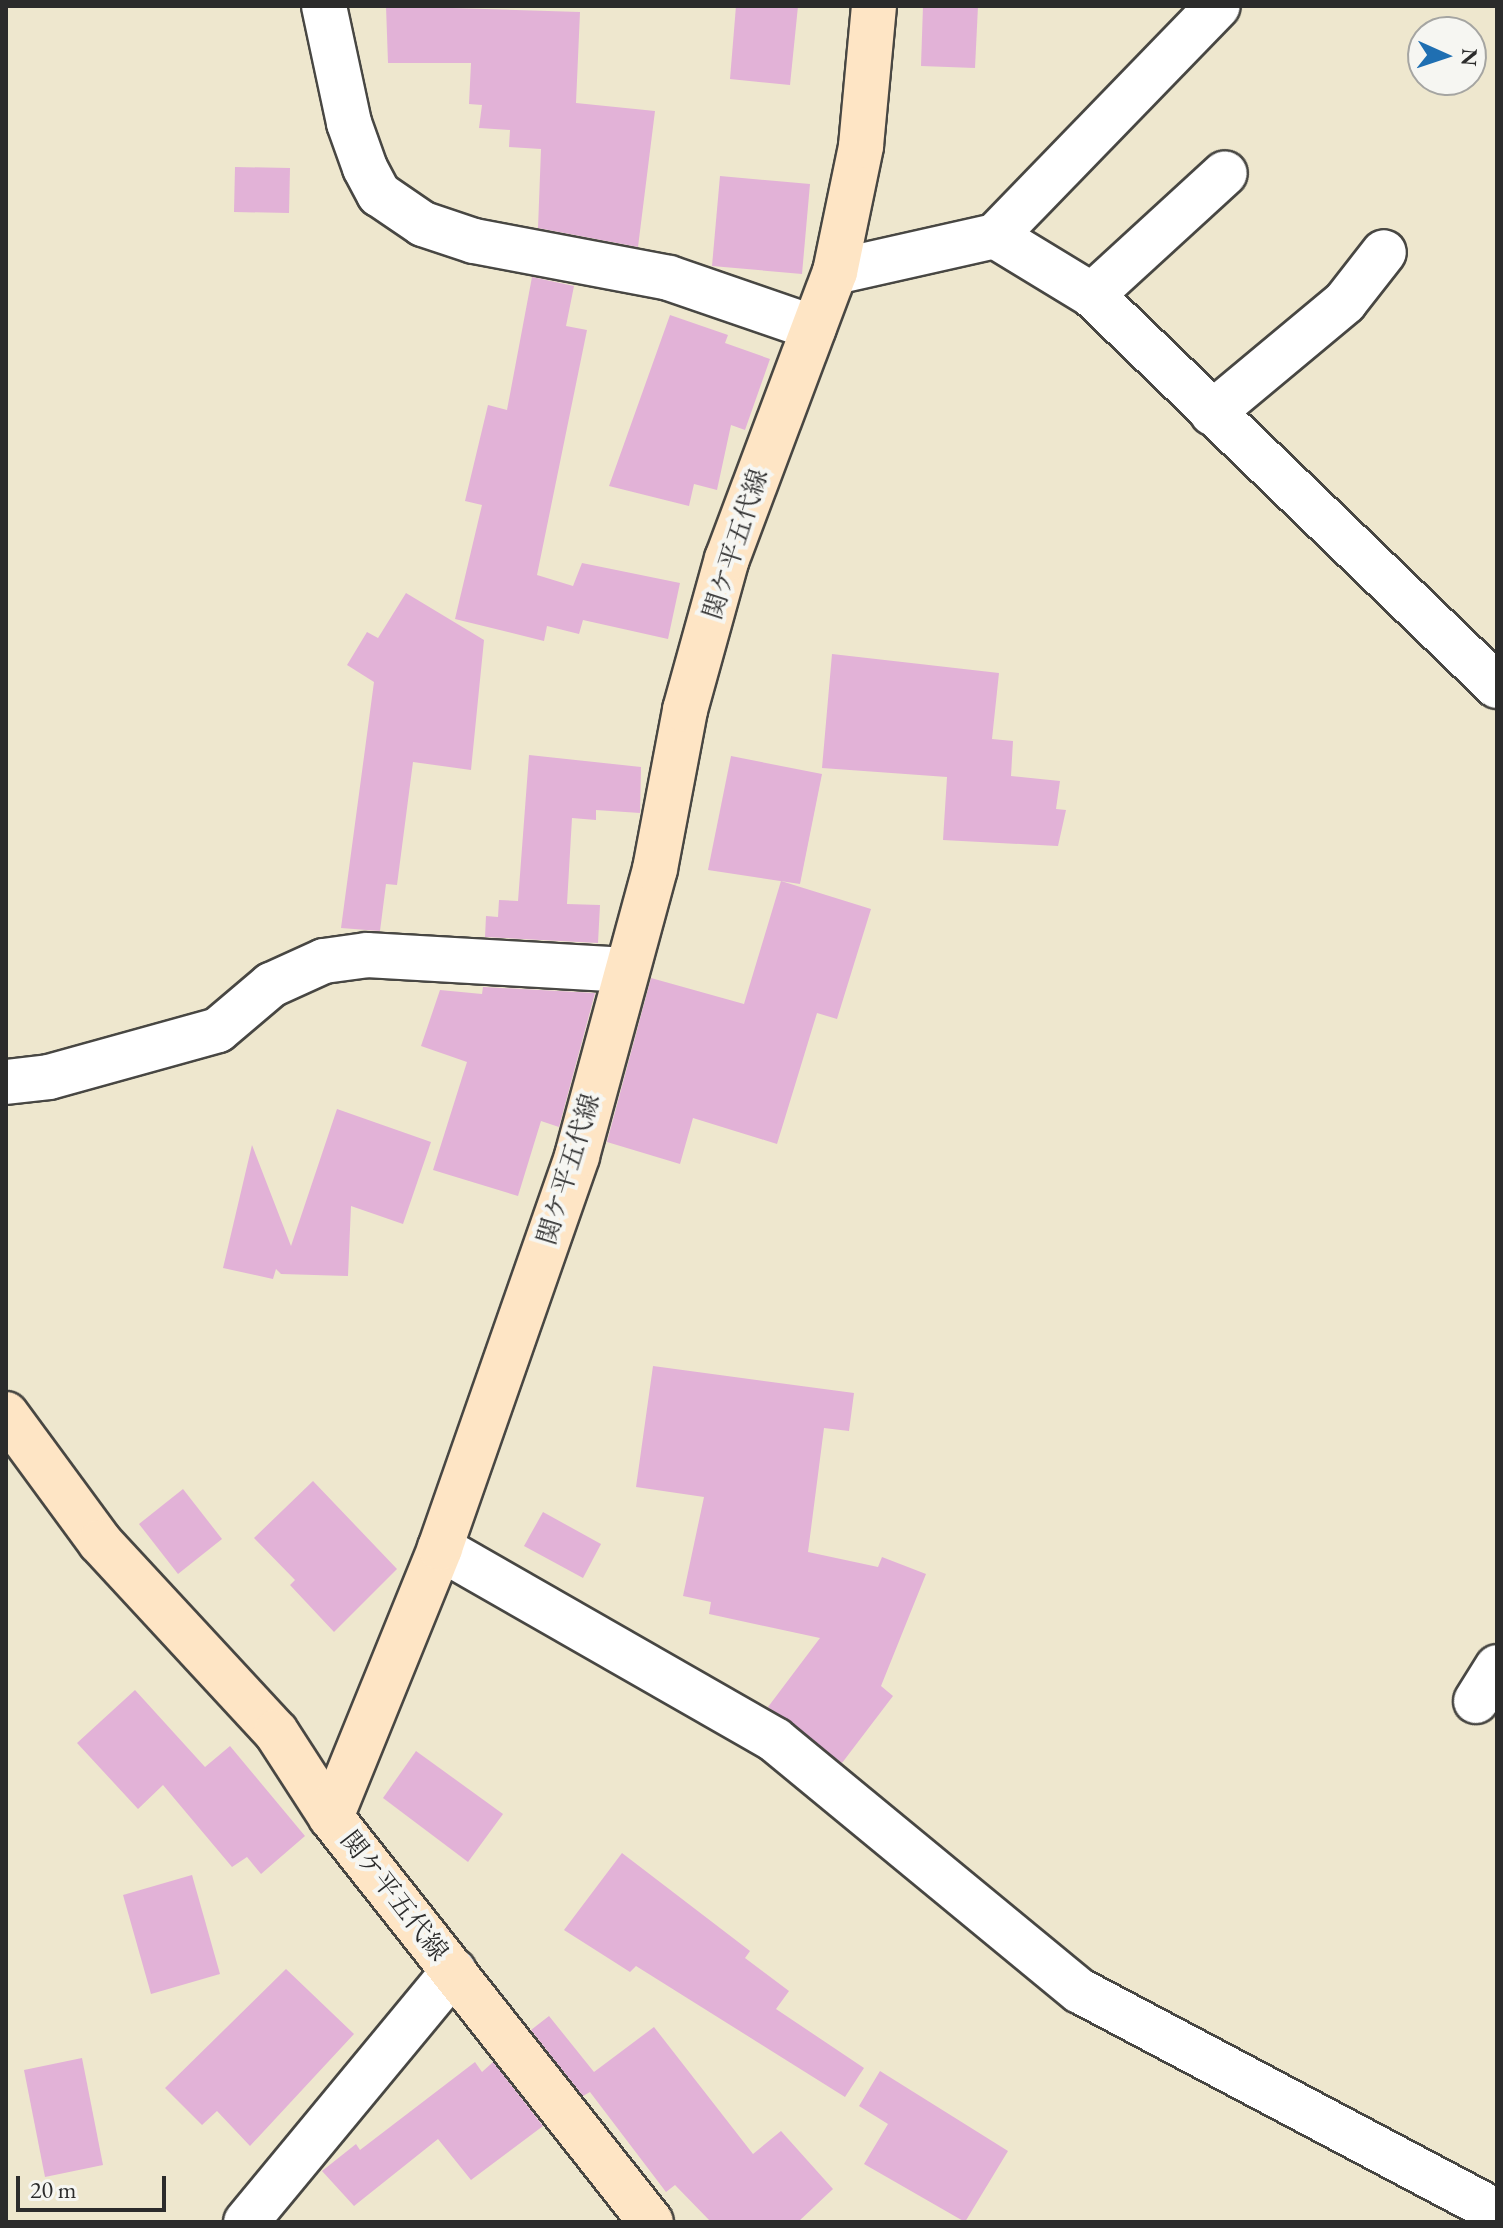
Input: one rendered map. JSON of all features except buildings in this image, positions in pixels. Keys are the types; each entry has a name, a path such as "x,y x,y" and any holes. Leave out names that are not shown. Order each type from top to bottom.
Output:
{"main road":[{"name":"関ケ平五代線","path":"651,2222 331,1817 440,1548 577,1156 655,869 685,710 727,559 835,272 861,146 874,6"},
{"path":"6,1414 100,1542 276,1732 331,1817"}],"street":[{"path":"324,6 349,123 365,168 379,194 423,224 474,241 669,278 814,328"},
{"path":"835,272 995,236 1218,6"},
{"path":"1092,295 1225,173"},
{"path":"995,236 1092,295 1497,686"},
{"path":"1212,413 1345,302 1384,252"},
{"path":"6,1082 49,1077 218,1030 271,985 324,961 367,955 627,970"},
{"path":"440,1548 775,1740 1080,1991 1497,2212"},
{"path":"246,2222 454,1971"}]}
